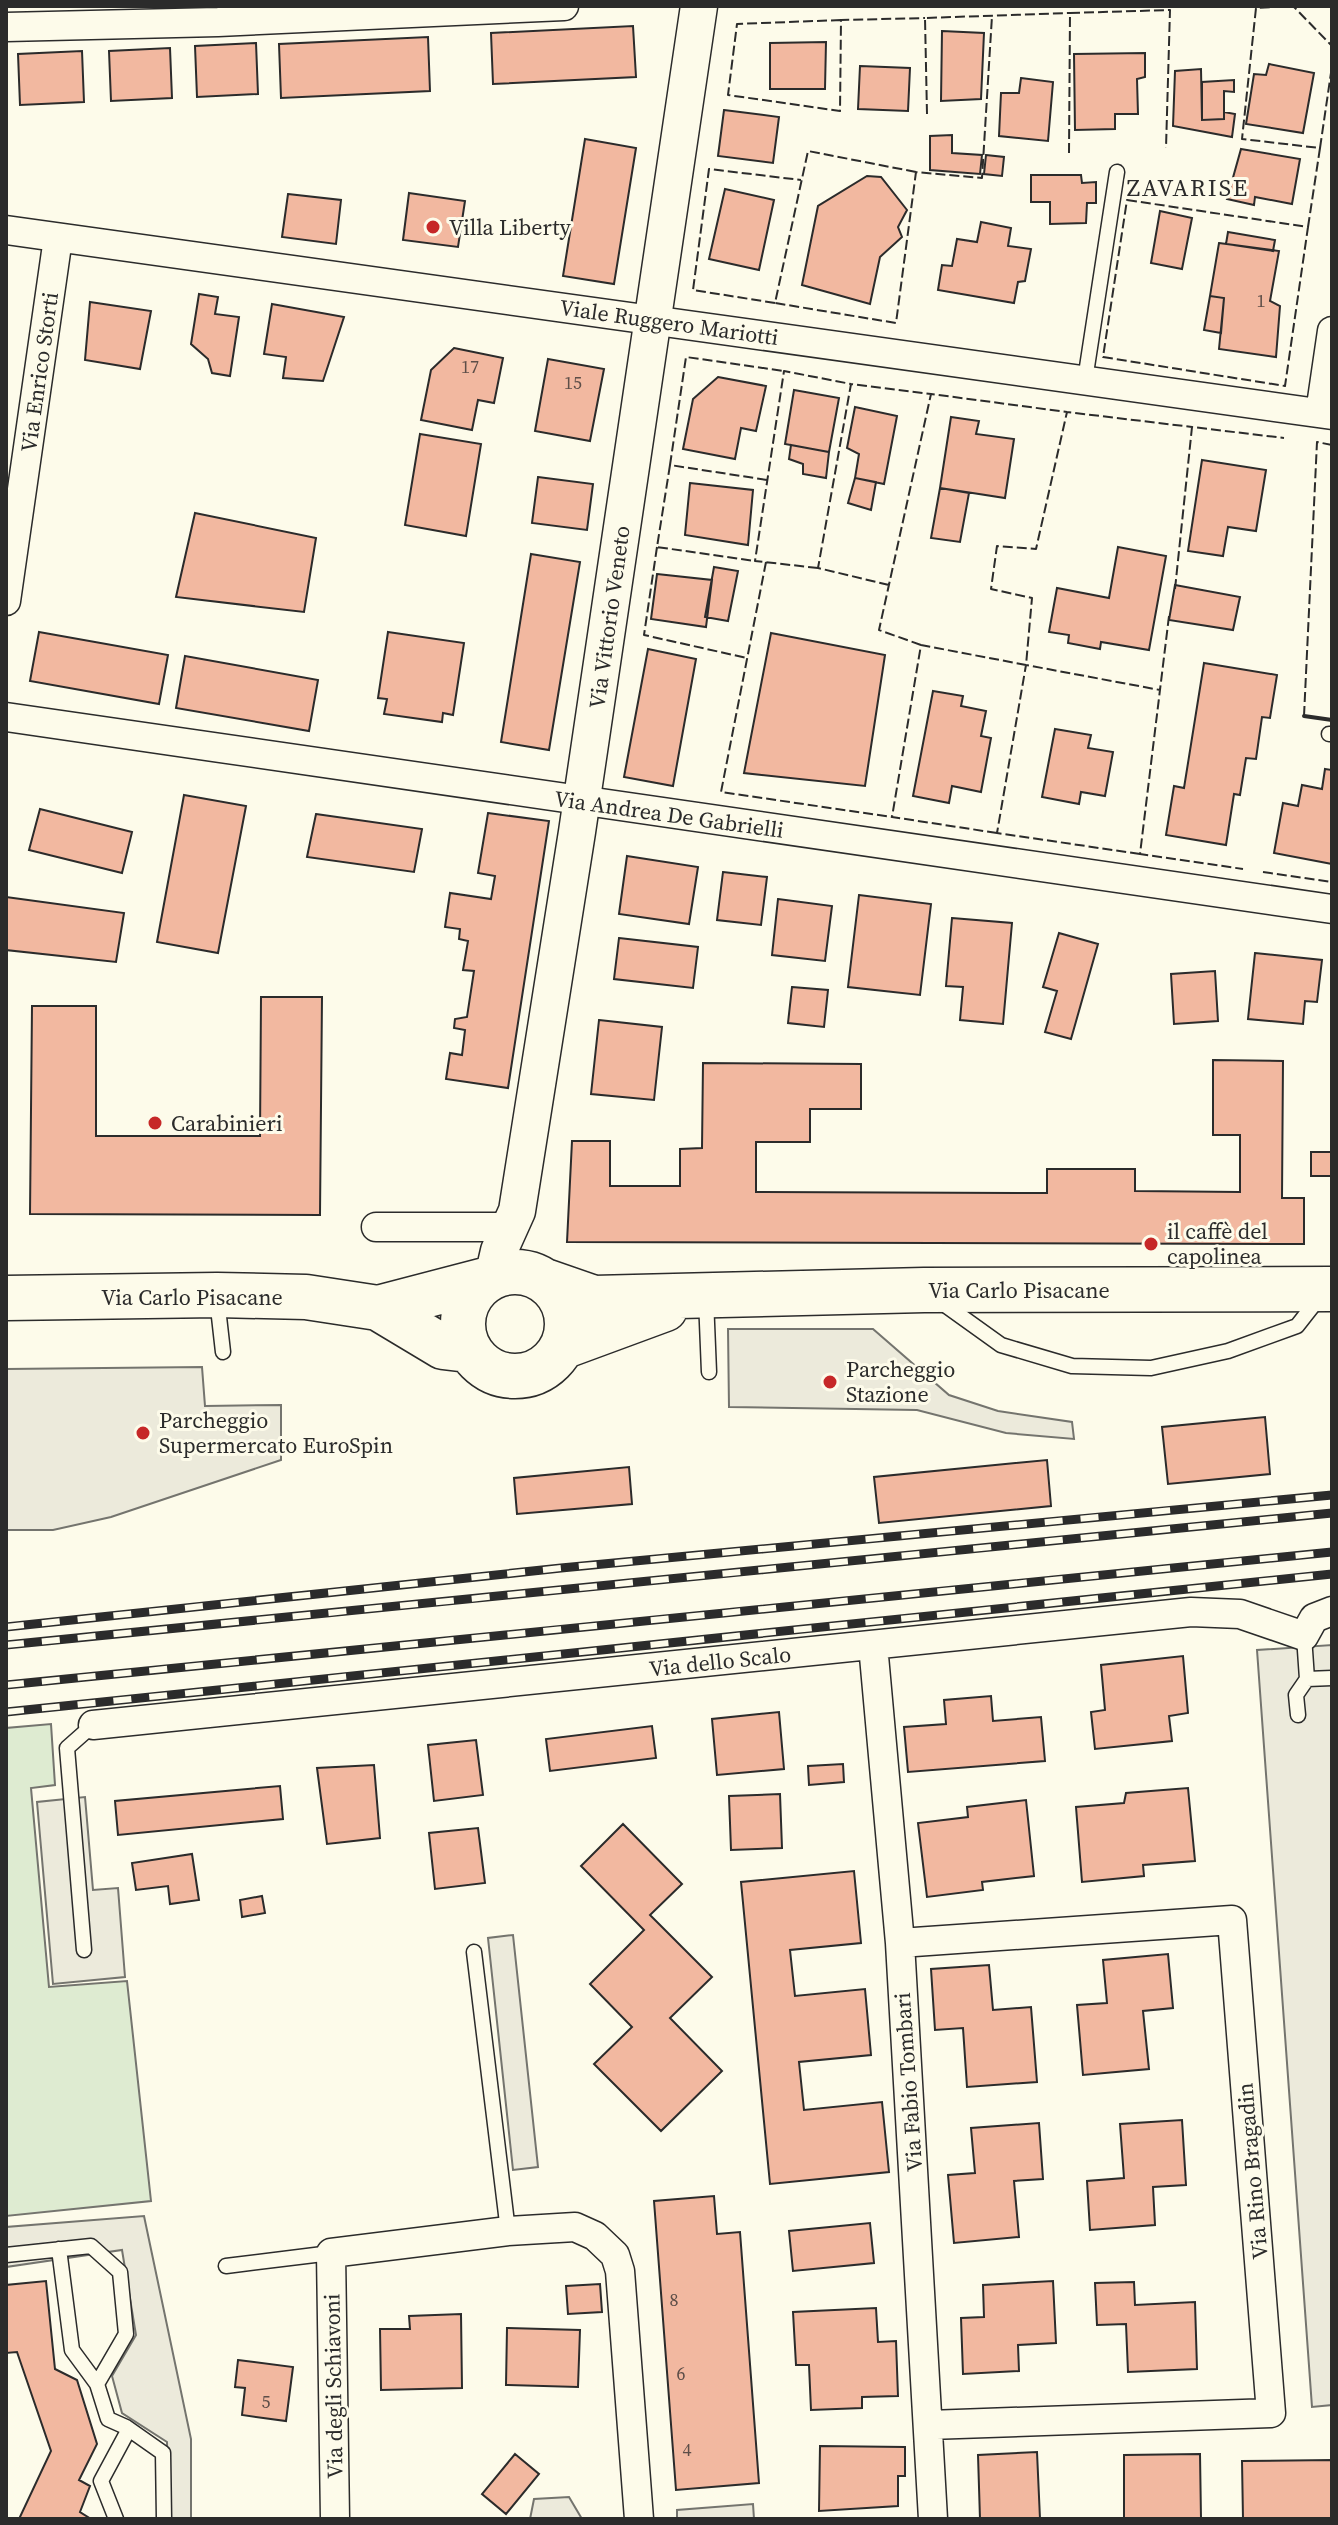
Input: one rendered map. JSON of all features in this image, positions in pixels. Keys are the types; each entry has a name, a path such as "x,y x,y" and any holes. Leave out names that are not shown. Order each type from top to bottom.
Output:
{"main road":[{"name":"Via Carlo Pisacane","path":"6,1298 306,1297 378,1308 513,1277 594,1298 706,1298 924,1290 1329,1289"},
{"path":"468,1350 464,1315 477,1288 513,1277 564,1304 567,1319 562,1347"},
{"name":"Via Carlo Pisacane","path":"378,1308 443,1347 468,1350 485,1367 513,1376 542,1369 562,1347 659,1311 706,1298"}],"street":[{"path":"6,27 218,22 564,6"},
{"name":"Via Vittorio Veneto","path":"510,1227 517,1211 582,802 699,6"},
{"name":"Viale Ruggero Mariotti","path":"6,230 1326,414"},
{"name":"Via Enrico Storti","path":"6,601 58,238"},
{"path":"1326,414 1332,331"},
{"name":"Via Andrea De Gabrielli","path":"6,717 1332,909"},
{"path":"376,1227 510,1227 513,1277"},
{"path":"1304,1636 1314,1618 1332,1611"},
{"name":"Via dello Scalo","path":"93,1725 1191,1612 1240,1614 1304,1636"},
{"name":"Via Fabio Tombari","path":"873,1645 900,1943 933,2519"},
{"name":"Via Rino Bragadin","path":"900,1943 1232,1920 1271,2413 929,2425"},
{"path":"331,2253 508,2231 575,2227 595,2236 615,2255 620,2271 639,2519"},
{"name":"Via degli Schiavoni","path":"331,2253 335,2519"}],"lane":[{"path":"1085,380 1117,172"},
{"path":"924,1290 1001,1345 1072,1366 1151,1368 1228,1351 1297,1326 1329,1289"},
{"path":"217,1295 223,1352"},
{"path":"706,1298 709,1372"},
{"path":"1298,1715 1296,1695 1307,1679 1304,1636"},
{"path":"1307,1679 1332,1678"},
{"path":"84,1950 67,1748 93,1725"},
{"path":"474,1952 508,2231"},
{"path":"6,2255 91,2246 120,2272 126,2334 97,2384"},
{"path":"59,2249 72,2350 97,2384 108,2419 129,2429 163,2453 164,2519"},
{"path":"226,2266 331,2253"},
{"path":"116,2519 101,2481 129,2429"}],"green space":[{"path":"51,1724 55,1785 31,1788 49,1987 127,1981 151,2201 6,2216 6,1728"}],"shaded area":[{"name":"Parcheggio Stazione","path":"728,1329 873,1329 949,1395 998,1411 1072,1422 1074,1439 1006,1433 917,1410 729,1407"},
{"name":"Parcheggio Supermercato EuroSpin","path":"202,1367 205,1406 281,1405 281,1460 111,1517 53,1530 6,1530 6,1369"},
{"path":"1332,1645 1332,2405 1312,2407 1257,1650"},
{"path":"85,1797 93,1890 118,1888 125,1977 53,1984 37,1802"},
{"path":"513,1935 538,2167 513,2170 488,1938"},
{"path":"144,2216 191,2439 191,2519 169,2519 167,2442 122,2413 112,2376 136,2335 122,2250 6,2267 6,2227"},
{"path":"569,2497 582,2519 530,2519 534,2499"},
{"path":"753,2504 754,2519 677,2519 677,2510"}],"building":[{"path":"633,26 636,77 493,84 491,33"},
{"path":"942,31 984,33 981,99 941,101"},
{"path":"428,37 430,91 281,98 279,44"},
{"path":"826,42 825,89 770,89 770,43"},
{"path":"256,43 258,94 197,97 195,46"},
{"path":"170,48 172,98 111,101 109,51"},
{"path":"82,51 84,102 20,105 18,54"},
{"path":"1145,53 1145,77 1137,79 1138,114 1115,114 1115,129 1075,130 1074,54"},
{"path":"1269,64 1314,73 1303,133 1246,124 1254,74 1266,75"},
{"path":"860,66 910,68 908,111 858,109"},
{"path":"1201,69 1202,120 1224,119 1224,112 1235,114 1232,137 1173,126 1175,71"},
{"path":"1021,78 1053,82 1048,141 999,136 1001,93 1019,93"},
{"path":"1234,80 1234,92 1224,91 1224,119 1202,120 1202,82"},
{"path":"724,110 779,117 773,163 718,156"},
{"path":"952,135 952,153 982,155 980,174 930,170 930,136"},
{"path":"585,139 636,148 614,284 563,276"},
{"path":"1241,149 1300,159 1292,204 1255,197 1254,205 1227,199"},
{"path":"986,155 1004,157 1002,176 984,174"},
{"path":"1031,175 1081,175 1082,183 1096,182 1096,203 1087,203 1086,223 1050,224 1050,202 1031,202"},
{"path":"867,176 881,177 907,210 898,227 902,237 880,257 870,304 802,285 818,206"},
{"path":"725,189 774,200 759,270 709,259"},
{"path":"409,193 465,201 458,247 403,240"},
{"path":"288,194 341,200 336,244 282,237"},
{"path":"1160,211 1192,218 1182,269 1151,263"},
{"path":"981,222 1011,228 1008,246 1031,249 1025,281 1018,282 1014,303 938,290 942,265 952,266 957,239 977,242"},
{"path":"1228,232 1275,240 1273,251 1226,244"},
{"path":"1219,243 1279,251 1270,301 1280,306 1276,357 1219,349 1224,298 1210,296"},
{"path":"199,294 218,297 215,314 239,317 230,376 212,373 208,359 191,344"},
{"path":"1210,296 1224,298 1221,333 1204,330"},
{"path":"90,302 151,311 140,369 85,360"},
{"path":"272,304 344,317 323,381 283,378 286,357 264,354"},
{"path":"454,348 503,358 494,403 478,400 472,430 421,420 431,370"},
{"path":"548,359 604,369 590,441 535,431"},
{"path":"718,377 766,386 756,431 741,428 735,459 683,449 693,399"},
{"path":"794,390 839,398 829,452 785,444"},
{"path":"855,407 897,416 884,484 855,478 859,454 847,448"},
{"path":"951,417 979,421 976,434 1014,439 1005,498 940,488"},
{"path":"420,434 481,444 466,536 405,525"},
{"path":"791,445 829,452 826,478 803,474 803,464 789,459"},
{"path":"1202,460 1266,470 1256,531 1228,527 1223,556 1188,551"},
{"path":"538,477 593,484 587,530 532,523"},
{"path":"855,478 876,482 871,510 848,503"},
{"path":"690,483 753,490 748,545 685,535"},
{"path":"940,488 969,493 960,542 931,538"},
{"path":"195,513 316,538 304,612 176,597"},
{"path":"1118,547 1166,556 1149,650 1101,642 1100,649 1068,643 1069,635 1049,632 1057,588 1109,598"},
{"path":"531,554 580,562 549,750 501,742"},
{"path":"714,567 738,571 728,621 705,617"},
{"path":"657,574 712,580 706,627 651,619"},
{"path":"1175,585 1240,597 1233,630 1169,620"},
{"path":"39,632 168,655 159,704 30,681"},
{"path":"388,632 464,643 453,715 443,713 442,722 384,714 387,699 378,698"},
{"path":"771,633 885,655 865,786 744,773"},
{"path":"648,649 696,659 673,786 624,777"},
{"path":"185,656 318,680 309,731 176,708"},
{"path":"1204,663 1277,675 1270,718 1262,717 1256,759 1246,758 1240,795 1234,794 1226,845 1166,835 1174,786 1184,788"},
{"path":"933,691 963,696 961,706 986,711 981,736 991,738 981,792 952,786 949,803 913,796"},
{"path":"1055,729 1091,735 1088,748 1113,752 1105,796 1081,792 1079,804 1042,797"},
{"path":"1325,769 1332,770 1332,864 1274,853 1283,803 1298,806 1302,785 1322,789"},
{"path":"184,795 246,806 218,953 157,942"},
{"path":"40,809 132,832 122,873 29,850"},
{"path":"488,813 549,821 508,1088 446,1079 450,1053 462,1055 465,1030 454,1028 455,1019 467,1017 474,971 463,970 468,941 459,939 460,929 445,927 450,893 491,899 495,876 478,873"},
{"path":"316,814 422,829 414,872 307,857"},
{"path":"627,856 698,867 689,924 619,914"},
{"path":"723,872 767,877 761,925 717,920"},
{"path":"859,895 931,904 920,995 848,987"},
{"path":"6,897 124,913 116,962 6,950"},
{"path":"778,899 832,906 825,961 772,955"},
{"path":"952,918 1012,923 1003,1024 960,1020 963,987 946,986"},
{"path":"1059,933 1098,944 1071,1039 1045,1032 1057,991 1043,987"},
{"path":"619,938 698,947 693,988 614,979"},
{"path":"1255,953 1322,960 1317,1002 1305,1001 1303,1024 1248,1019"},
{"path":"1215,971 1218,1021 1174,1024 1171,974"},
{"path":"792,987 828,990 824,1027 788,1023"},
{"path":"261,997 322,997 320,1215 30,1214 32,1006 96,1006 96,1136 260,1136"},
{"path":"599,1020 662,1027 654,1100 591,1094"},
{"path":"1213,1060 1283,1061 1282,1198 1304,1198 1304,1244 567,1242 572,1141 610,1141 610,1186 680,1186 680,1149 702,1148 703,1063 861,1064 861,1109 810,1109 810,1142 756,1142 756,1192 1047,1193 1047,1169 1135,1169 1135,1191 1240,1192 1240,1135 1213,1135"},
{"path":"1311,1152 1332,1152 1332,1176 1311,1176"},
{"path":"1265,1417 1270,1474 1168,1484 1162,1427"},
{"path":"1047,1460 1051,1506 879,1523 874,1477"},
{"path":"629,1467 632,1504 517,1514 514,1478"},
{"path":"1183,1656 1188,1713 1169,1716 1172,1741 1095,1749 1091,1712 1105,1710 1101,1665"},
{"path":"991,1696 993,1721 1041,1717 1045,1761 908,1772 904,1727 946,1724 944,1700"},
{"path":"779,1712 784,1769 717,1775 712,1719"},
{"path":"652,1726 656,1758 550,1771 546,1739"},
{"path":"476,1740 483,1795 434,1801 428,1745"},
{"path":"843,1764 844,1782 809,1785 808,1766"},
{"path":"374,1765 380,1838 327,1844 317,1768"},
{"path":"280,1786 283,1819 118,1835 115,1801"},
{"path":"1188,1788 1195,1861 1143,1865 1144,1876 1082,1882 1076,1807 1124,1803 1126,1793"},
{"path":"780,1794 782,1848 731,1850 729,1796"},
{"path":"1026,1800 1034,1876 982,1882 983,1890 927,1897 918,1823 968,1817 967,1807"},
{"path":"623,1824 682,1884 650,1915 712,1977 670,2018 722,2071 661,2131 594,2064 632,2027 590,1984 644,1930 581,1866"},
{"path":"478,1828 485,1883 435,1889 429,1833"},
{"path":"192,1854 199,1900 170,1904 168,1886 136,1890 132,1863"},
{"path":"854,1871 861,1943 790,1950 795,1996 865,1989 871,2055 799,2062 804,2110 882,2102 889,2172 770,2184 741,1882"},
{"path":"262,1896 265,1913 242,1917 240,1900"},
{"path":"1168,1954 1173,2008 1143,2011 1149,2069 1083,2075 1077,2005 1107,2003 1103,1960"},
{"path":"989,1965 993,2010 1031,2007 1037,2082 967,2087 963,2028 935,2030 931,1969"},
{"path":"1182,2120 1186,2185 1153,2187 1155,2225 1090,2230 1087,2181 1124,2178 1120,2124"},
{"path":"1039,2123 1043,2179 1014,2181 1019,2237 954,2243 948,2175 975,2173 971,2128"},
{"path":"714,2196 717,2234 740,2232 759,2483 676,2490 654,2201"},
{"path":"870,2223 874,2263 793,2271 789,2231"},
{"path":"46,2281 55,2369 77,2380 97,2444 79,2480 90,2486 80,2512 91,2519 19,2519 51,2451 17,2352 6,2353 6,2285"},
{"path":"1053,2281 1056,2343 1018,2345 1019,2371 963,2374 961,2318 984,2317 983,2285"},
{"path":"1134,2282 1135,2305 1195,2302 1197,2369 1128,2372 1126,2324 1097,2325 1095,2283"},
{"path":"600,2284 602,2312 568,2314 566,2286"},
{"path":"876,2308 878,2342 896,2341 898,2396 862,2397 862,2408 811,2410 809,2365 796,2365 793,2312"},
{"path":"461,2314 462,2388 381,2390 380,2329 410,2329 409,2316"},
{"path":"507,2328 580,2330 578,2387 506,2385"},
{"path":"238,2360 293,2367 286,2421 242,2415 245,2388 235,2387"},
{"path":"820,2446 905,2447 905,2476 898,2476 898,2506 819,2511"},
{"path":"1037,2452 1040,2519 980,2519 978,2455"},
{"path":"515,2454 539,2474 506,2514 482,2494"},
{"path":"1200,2454 1201,2519 1124,2519 1124,2455"},
{"path":"1332,2460 1332,2519 1243,2519 1242,2461"}],"railway":[{"path":"6,1627 561,1568 1332,1495"},
{"path":"6,1645 1332,1513"},
{"path":"6,1685 1332,1552"},
{"path":"6,1712 1332,1574"}],"fence":[{"path":"1308,227 1320,148 1242,139 1256,8 1293,6 1332,46"},
{"path":"1069,153 1070,13 1170,10 1166,148"},
{"path":"927,114 925,18 1070,13"},
{"path":"916,172 808,151 775,303 896,323 916,172 982,178 992,16"},
{"path":"841,20 737,24 728,95 840,111 841,20 925,18"},
{"path":"1320,148 1332,66"},
{"path":"775,303 693,290 709,169 801,180"},
{"path":"1127,200 1308,227 1285,386 1103,357 1127,200"},
{"path":"767,480 670,465 686,357 784,371"},
{"path":"818,568 755,561 784,371 851,384"},
{"path":"889,585 818,568 851,384 931,394"},
{"path":"921,645 879,630 931,394 1067,412"},
{"path":"997,833 892,817 921,645 1026,665 1032,598 991,589 997,546 1036,549 1067,412 1192,427"},
{"path":"1175,589 1192,427 1284,438"},
{"path":"1304,716 1317,442 1332,445"},
{"path":"670,465 657,547 755,561"},
{"path":"657,547 644,635 747,658"},
{"path":"766,562 721,792 892,817"},
{"path":"1169,616 1140,854 1243,869"},
{"path":"1140,854 997,833 1026,665 1160,690"},
{"path":"1263,872 1332,882"}],"wall":[{"path":"1304,716 1332,720"}],"place":[{"name":"Villa Liberty","path":"433,227"},
{"name":"Carabinieri","path":"155,1123"},
{"name":"il caffè del capolinea","path":"1151,1244"},
{"name":"Parcheggio Stazione","path":"830,1382"},
{"name":"Parcheggio Supermercato EuroSpin","path":"143,1433"}],"district":[{"name":"ZAVARISE","path":"1188,188"}]}
